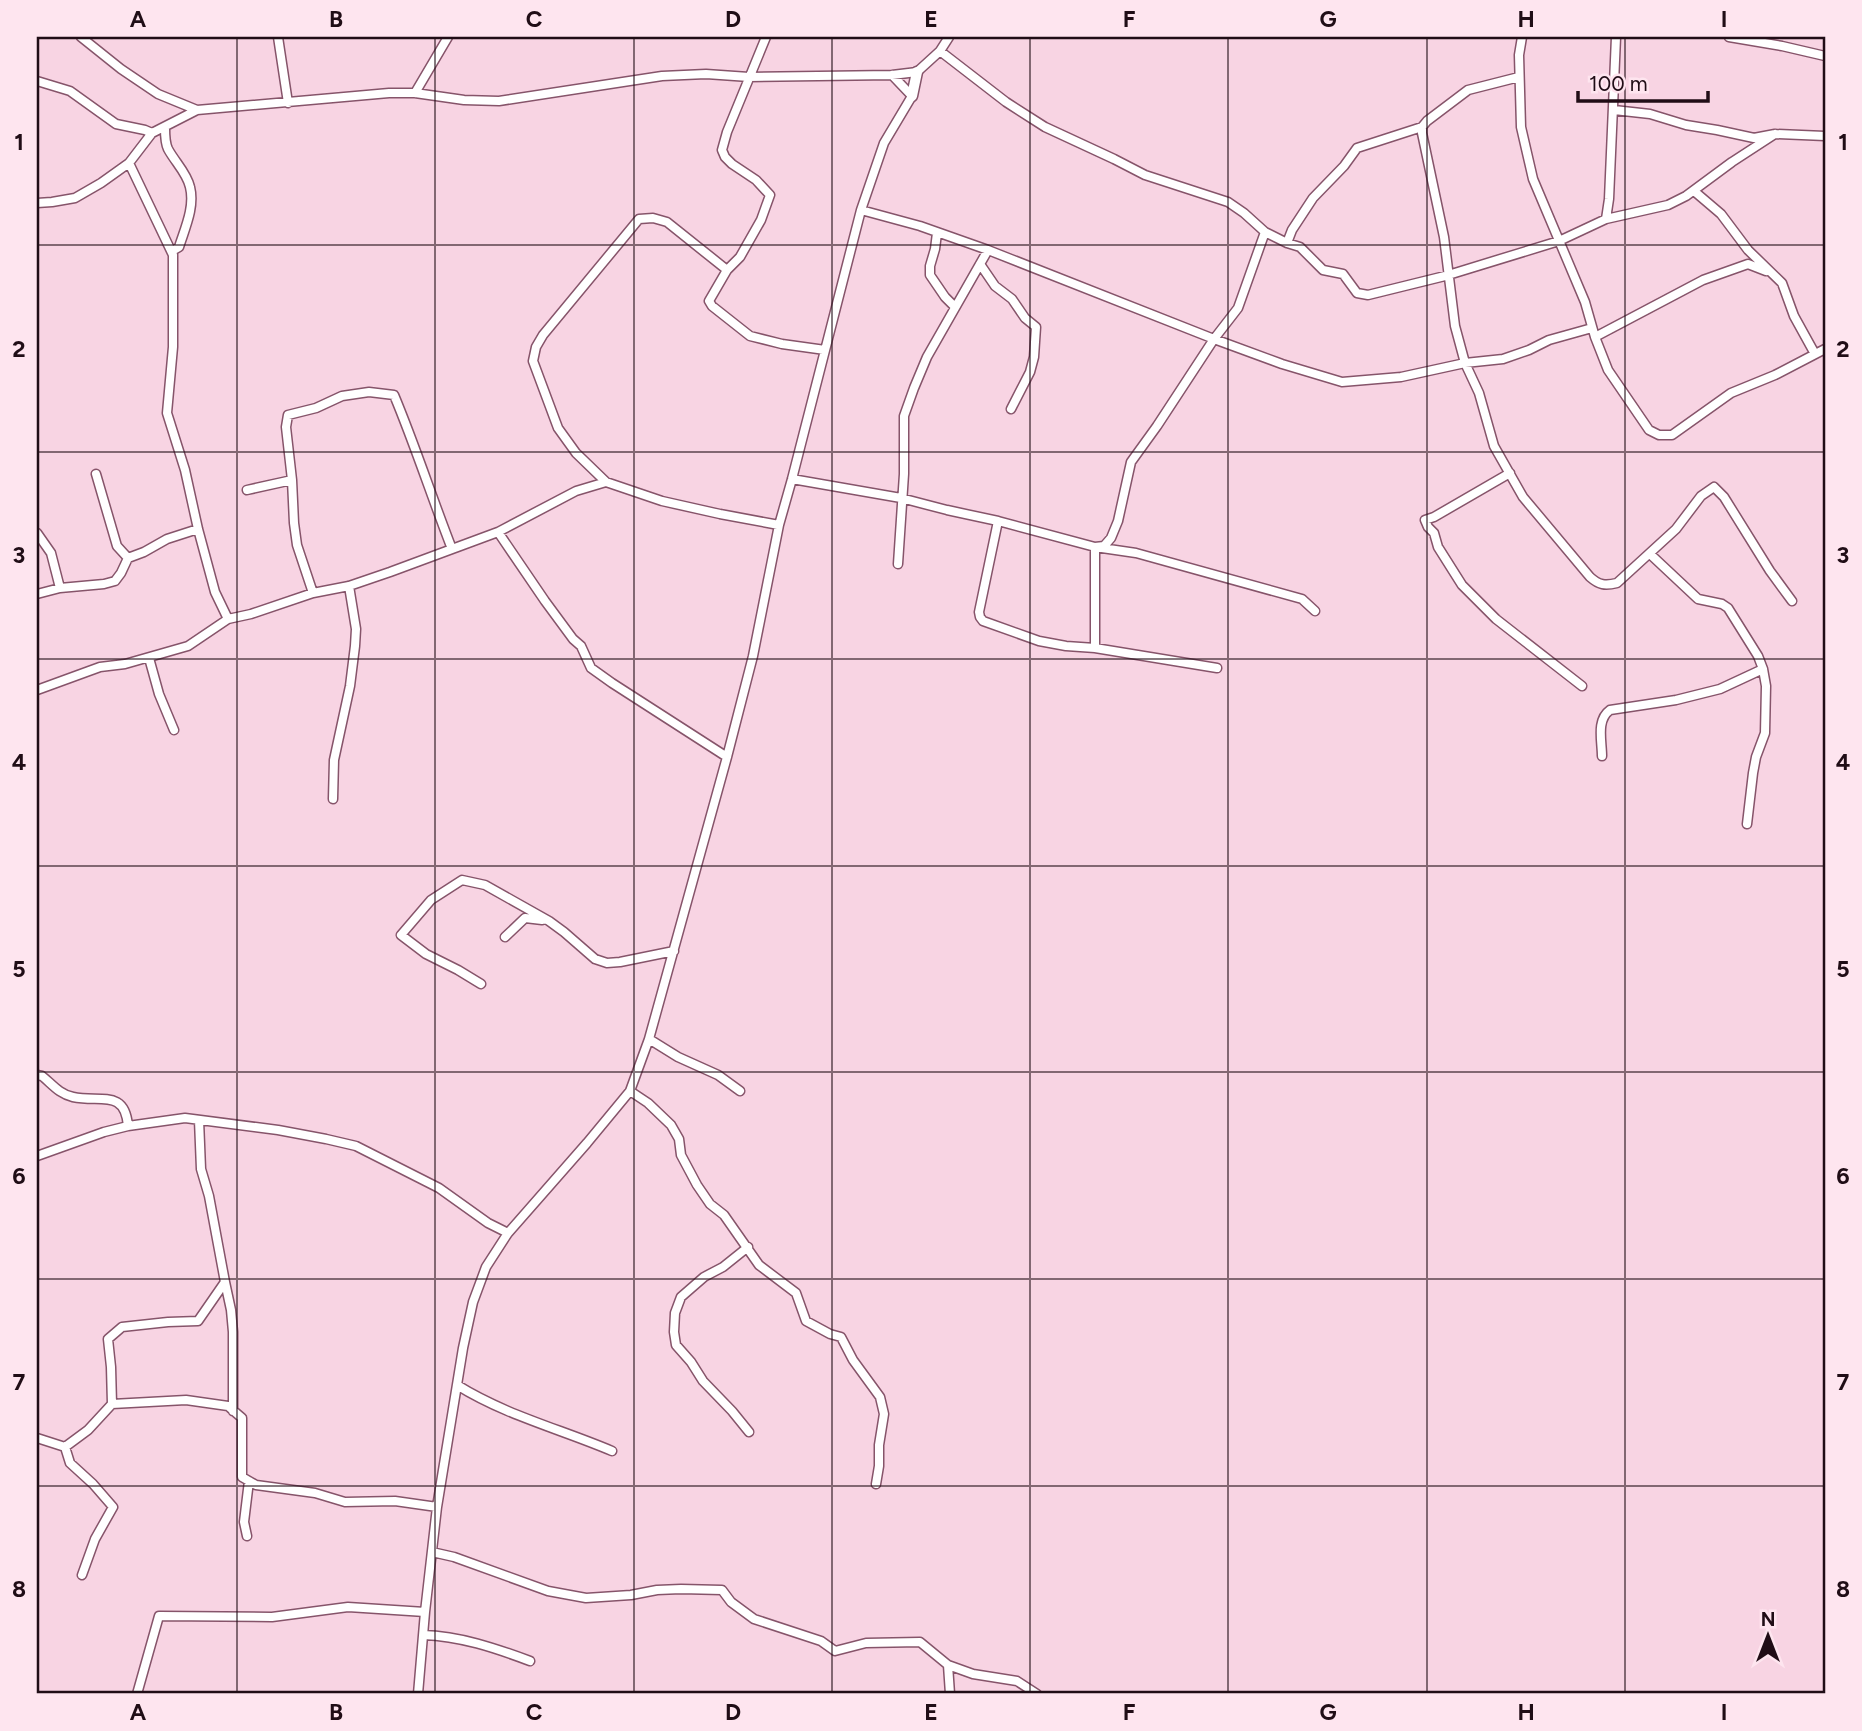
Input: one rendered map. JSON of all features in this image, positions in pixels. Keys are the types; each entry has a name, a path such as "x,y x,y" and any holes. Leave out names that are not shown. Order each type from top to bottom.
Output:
{"street":[{"path":"81,37 158,94 197,110"},
{"path":"278,37 288,103"},
{"path":"415,93 448,37"},
{"path":"766,37 722,150 732,164 756,180 770,195 761,220 740,257 727,270 709,301 750,336 825,351"},
{"path":"37,203 75,198 101,183 129,163 152,133 197,110 390,93 499,101 663,76 892,75 917,72 940,51 949,37"},
{"path":"1522,37 1519,55 1521,127 1533,179 1585,302 1608,370 1649,430 1659,435 1672,435 1731,393 1775,376 1825,349"},
{"path":"1605,219 1609,200 1616,37"},
{"path":"1729,37 1825,56"},
{"path":"940,51 1006,102 1045,127 1145,175 1228,202 1265,232 1300,247 1324,270 1343,274 1357,293 1367,295 1450,275 1559,240 1605,219 1668,205 1694,191 1775,134"},
{"path":"418,1694 437,1507 473,1302 486,1267 508,1233 630,1091 649,1039 727,757 752,656 779,525 861,210 884,143 912,96 917,72"},
{"path":"892,75 912,96"},
{"path":"1287,243 1292,230 1313,198 1344,166 1357,148 1422,127 1468,90 1519,77"},
{"path":"37,81 70,91 116,124 152,133"},
{"path":"1614,110 1650,114 1686,125 1754,138 1775,134 1825,136"},
{"path":"1422,127 1444,236 1455,326 1465,363 1479,393 1494,446 1523,498 1590,577 1606,586 1617,583 1650,554 1675,529 1701,496 1714,486 1724,497 1791,601"},
{"path":"165,128 167,148 188,180 191,190 191,206 179,247 173,251 173,347 167,413 185,470 215,592 228,619"},
{"path":"129,163 173,255"},
{"path":"1694,191 1721,214 1748,250 1782,283 1794,316 1815,354"},
{"path":"861,210 920,226 988,250 1214,339 1342,382 1401,377 1465,363 1503,359 1529,351 1549,340 1594,333 1703,280 1748,264 1771,274"},
{"path":"727,270 667,222 653,218 639,219 552,324 536,347 533,361 558,428 576,453 606,482 662,501 779,525"},
{"path":"1095,547 1104,546 1118,522 1130,462 1238,308 1265,232"},
{"path":"937,233 930,275 955,307"},
{"path":"898,564 904,474 904,416 927,357 988,250"},
{"path":"980,264 995,286 1013,299 1025,318 1037,327 1030,372 1011,409"},
{"path":"945,297 947,321"},
{"path":"313,593 297,545 293,523 292,480 286,427 288,415 316,408 342,397 369,392 394,395 453,549"},
{"path":"1510,473 1425,520 1462,585 1496,618 1582,686"},
{"path":"96,474 117,546 128,558"},
{"path":"792,478 901,498 1095,547 1161,559 1302,598 1315,611"},
{"path":"247,491 292,480"},
{"path":"37,690 100,667 125,664 188,646 228,619 313,593 349,586 453,549 498,532 576,491 606,482"},
{"path":"998,521 979,612 983,621 1040,642 1217,668"},
{"path":"37,594 60,588 115,581 128,558 167,539 198,529"},
{"path":"498,532 545,601 581,646 591,668 727,757"},
{"path":"37,533 51,553 60,588"},
{"path":"1095,547 1095,648"},
{"path":"1650,554 1698,599 1722,604 1728,608 1758,656 1763,669 1766,687 1765,733 1752,773 1746,824"},
{"path":"333,799 334,760 350,687 355,646 349,586"},
{"path":"149,658 159,694 174,730"},
{"path":"1602,757 1601,721 1610,710 1676,700 1720,689 1763,669"},
{"path":"481,984 425,954 401,935 431,900 462,880 485,885 549,921 596,959 607,963 674,951"},
{"path":"505,937 525,918 549,921"},
{"path":"649,1039 678,1057 718,1075 740,1091"},
{"path":"37,1075 42,1076 58,1091 74,1097 115,1101 124,1106 128,1126"},
{"path":"630,1091 648,1103 671,1125 679,1139 681,1155 710,1204 724,1216 759,1265 796,1293 806,1321 841,1337 853,1360 880,1397 884,1414 876,1484"},
{"path":"37,1156 104,1132 185,1118 278,1130 356,1146 439,1188 488,1223 508,1233"},
{"path":"199,1120 201,1169 209,1196 231,1311 233,1410"},
{"path":"748,1247 681,1297 675,1313 674,1332 676,1345 703,1381 749,1432"},
{"path":"112,1404 108,1339 122,1327 198,1321 225,1282"},
{"path":"457,1385 480,1399 532,1422 573,1434 612,1451"},
{"path":"65,1447 88,1430 112,1404 186,1400 228,1406 242,1418 242,1477 256,1485 315,1493 345,1502 395,1501 437,1507"},
{"path":"37,1438 65,1447"},
{"path":"65,1447 70,1463 113,1507 95,1539 82,1575"},
{"path":"247,1536 244,1522 249,1481"},
{"path":"432,1552 454,1557 548,1591 586,1598 657,1590 722,1590 731,1602 754,1619 821,1641 835,1651 866,1643 920,1642 948,1665 973,1674 1017,1681 1037,1694"},
{"path":"137,1694 159,1616 272,1617 348,1607 425,1612"},
{"path":"423,1635 492,1647 530,1661"},
{"path":"948,1665 950,1694"}]}
